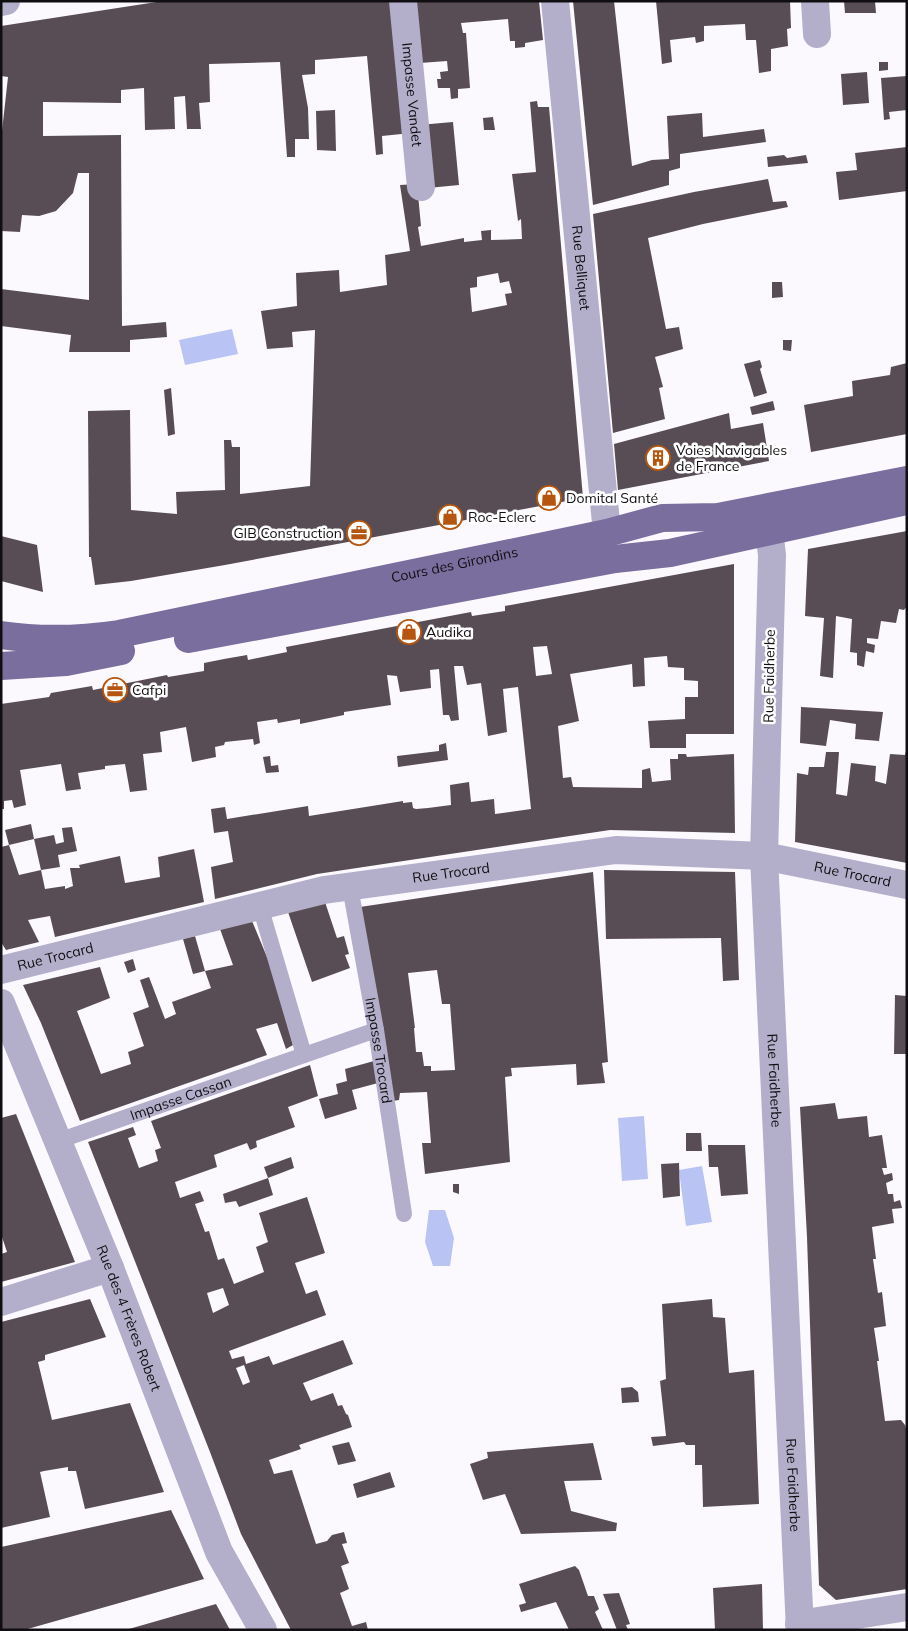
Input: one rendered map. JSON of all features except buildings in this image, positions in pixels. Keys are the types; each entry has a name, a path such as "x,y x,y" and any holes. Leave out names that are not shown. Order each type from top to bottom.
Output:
{"main road":[{"name":"Cours des Girondins","path":"1,635 51,640 84,639 119,634 606,533 662,518 718,517 907,480"},
{"name":"Cours des Girondins","path":"1,666 66,662 614,559 670,553 907,501"}],"street":[{"path":"1,2 6,1"},
{"name":"Impasse Vandet","path":"403,1 421,187"},
{"name":"Rue Belliquet","path":"555,1 606,533"},
{"path":"815,1 817,34"},
{"name":"Rue Faidherbe","path":"769,531 772,555 764,856 800,1627"},
{"name":"Rue Trocard","path":"1,970 324,890 616,850 764,856 907,885"},
{"name":"Rue des 4 Frères Robert","path":"1,1003 8,1038 58,1142 110,1268 219,1552 263,1630"},
{"path":"1,1302 110,1268"},
{"path":"800,1627 907,1607"}],"lane":[{"name":"Impasse Trocard","path":"350,887 376,1030 404,1214"},
{"path":"260,906 304,1055"},
{"name":"Impasse Cassan","path":"58,1142 376,1030"}],"water":[{"path":"232,329 238,354 185,365 179,340"},
{"path":"644,1116 648,1179 622,1181 618,1118"},
{"path":"702,1166 712,1222 686,1226 679,1170"},
{"path":"429,1210 445,1210 454,1238 450,1266 433,1266 425,1242"}],"place":[{"name":"Voies Navigables de France","path":"658,458"},
{"name":"Domital Santé","path":"549,498"},
{"name":"Roc-Eclerc","path":"450,517"},
{"name":"GIB Construction","path":"359,533"},
{"name":"Audika","path":"409,632"},
{"name":"Cafpi","path":"115,690"}]}
